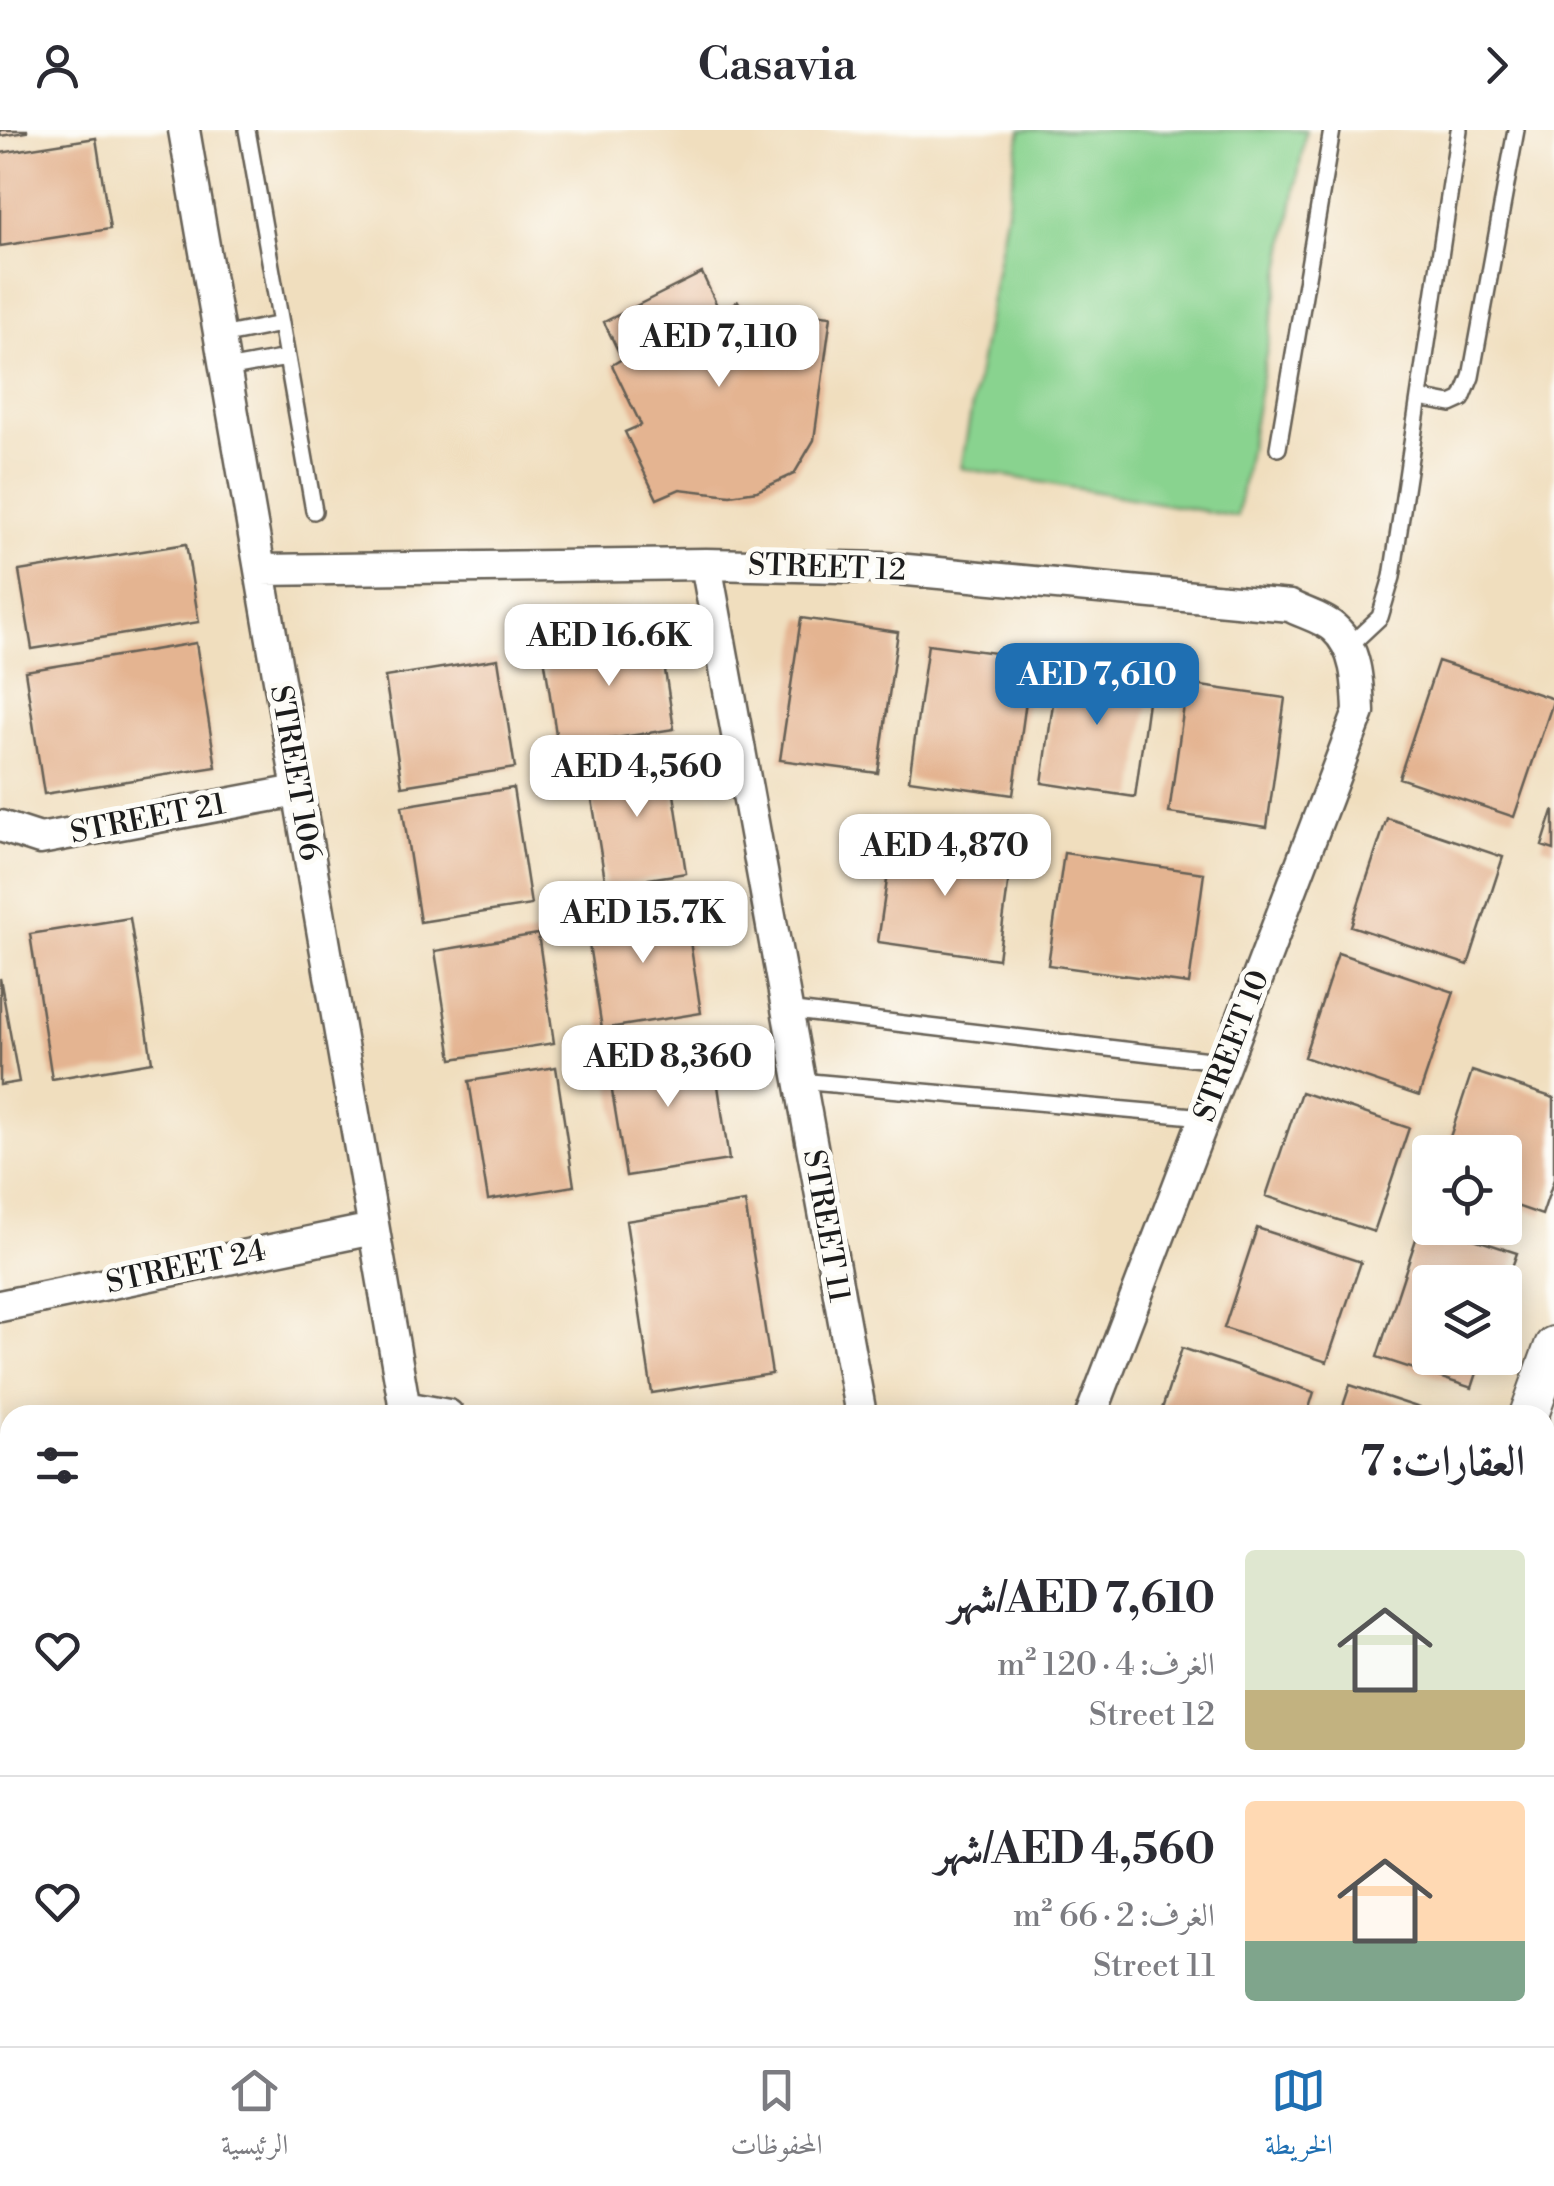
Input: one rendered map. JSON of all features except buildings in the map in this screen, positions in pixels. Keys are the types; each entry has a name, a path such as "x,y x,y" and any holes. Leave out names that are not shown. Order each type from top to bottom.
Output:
{"street":[{"name":"STREET 106","path":"184,130 405,1405"},
{"name":"STREET 12","path":"261,570 706,564 886,568 1290,606 1334,627 1353,661"},
{"name":"STREET 11","path":"706,564 859,1405"},
{"name":"STREET 10","path":"1095,1405 1359,712 1353,661"},
{"name":"STREET 21","path":"0,826 40,839 297,792"},
{"name":"STREET 24","path":"0,1306 373,1228"},
{"path":"1533,1405 1554,1346"}],"lane":[{"path":"248,130 314,512"},
{"path":"1278,448 1332,130"},
{"path":"1353,661 1380,617 1392,577 1459,130"},
{"path":"1418,398 1450,404 1462,398 1466,388 1516,130"},
{"path":"221,336 282,324"},
{"path":"226,369 287,358"},
{"path":"786,1010 1226,1062"},
{"path":"799,1081 1205,1117"}],"green space":[{"path":"1021,130 1306,130 1237,517 961,468"}]}
